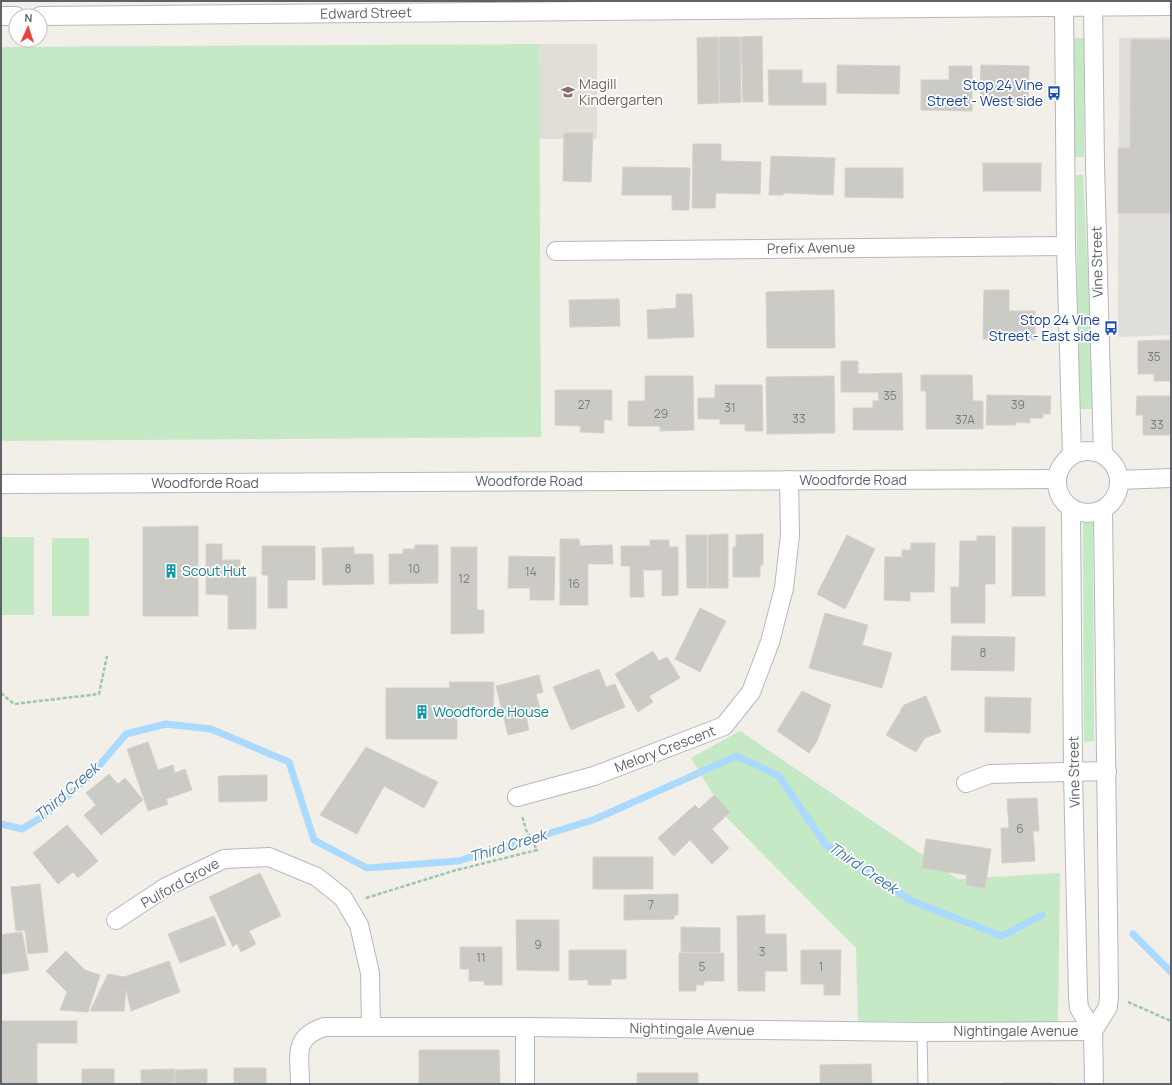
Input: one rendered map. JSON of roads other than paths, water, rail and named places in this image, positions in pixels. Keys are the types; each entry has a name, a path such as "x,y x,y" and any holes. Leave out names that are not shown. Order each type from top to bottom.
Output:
{"street":[{"path":"1064,4 1066,246 1072,455"},
{"name":"Edward Street","path":"48,16 769,5 1093,4 1171,6"},
{"name":"Vine Street","path":"1093,4 1095,165 1103,454"},
{"path":"1065,166 1095,165"},
{"name":"Prefix Avenue","path":"556,250 1066,246"},
{"path":"1093,451 1103,454 1111,461 1117,470 1119,489 1116,498 1102,510 1092,513 1081,513 1071,508 1060,496 1057,479 1059,470 1072,455 1093,451"},
{"path":"1119,480 1171,478"},
{"name":"Woodforde Road","path":"1,484 1057,479"},
{"name":"Melory Crescent","path":"517,797 594,776 724,726 751,692 770,642 784,588 790,535 788,480"},
{"name":"Vine Street","path":"1071,508 1073,772 1079,1008 1093,1031"},
{"path":"1094,1084 1093,1031 1108,1007 1109,996 1107,771 1102,510"},
{"path":"966,783 990,774 1107,771"},
{"name":"Pulford Grove","path":"116,920 166,887 224,859 270,857 317,877 343,898 359,924 370,973 371,1026"},
{"name":"Nightingale Avenue","path":"300,1084 300,1048 303,1038 312,1031 324,1027 524,1027 922,1032 1093,1031"},
{"path":"524,1027 525,1084"}],"lane":[{"path":"922,1032 923,1084"}],"waterway":[{"name":"Third Creek","path":"1,824 22,829 47,814 92,774 126,734 166,724 211,729 289,762 314,840 367,868 458,861 593,820 737,756 779,776 826,845 912,901 1002,936 1042,915"},
{"name":"Third Creek","path":"1133,934 1171,972"}],"place":[{"name":"Magill Kindergarten","path":"568,92"},
{"name":"Stop 24 Vine Street - West side","path":"1054,93"},
{"name":"Stop 24 Vine Street - East side","path":"1111,328"},
{"name":"Scout Hut","path":"171,571"},
{"name":"Woodforde House","path":"422,712"}]}
